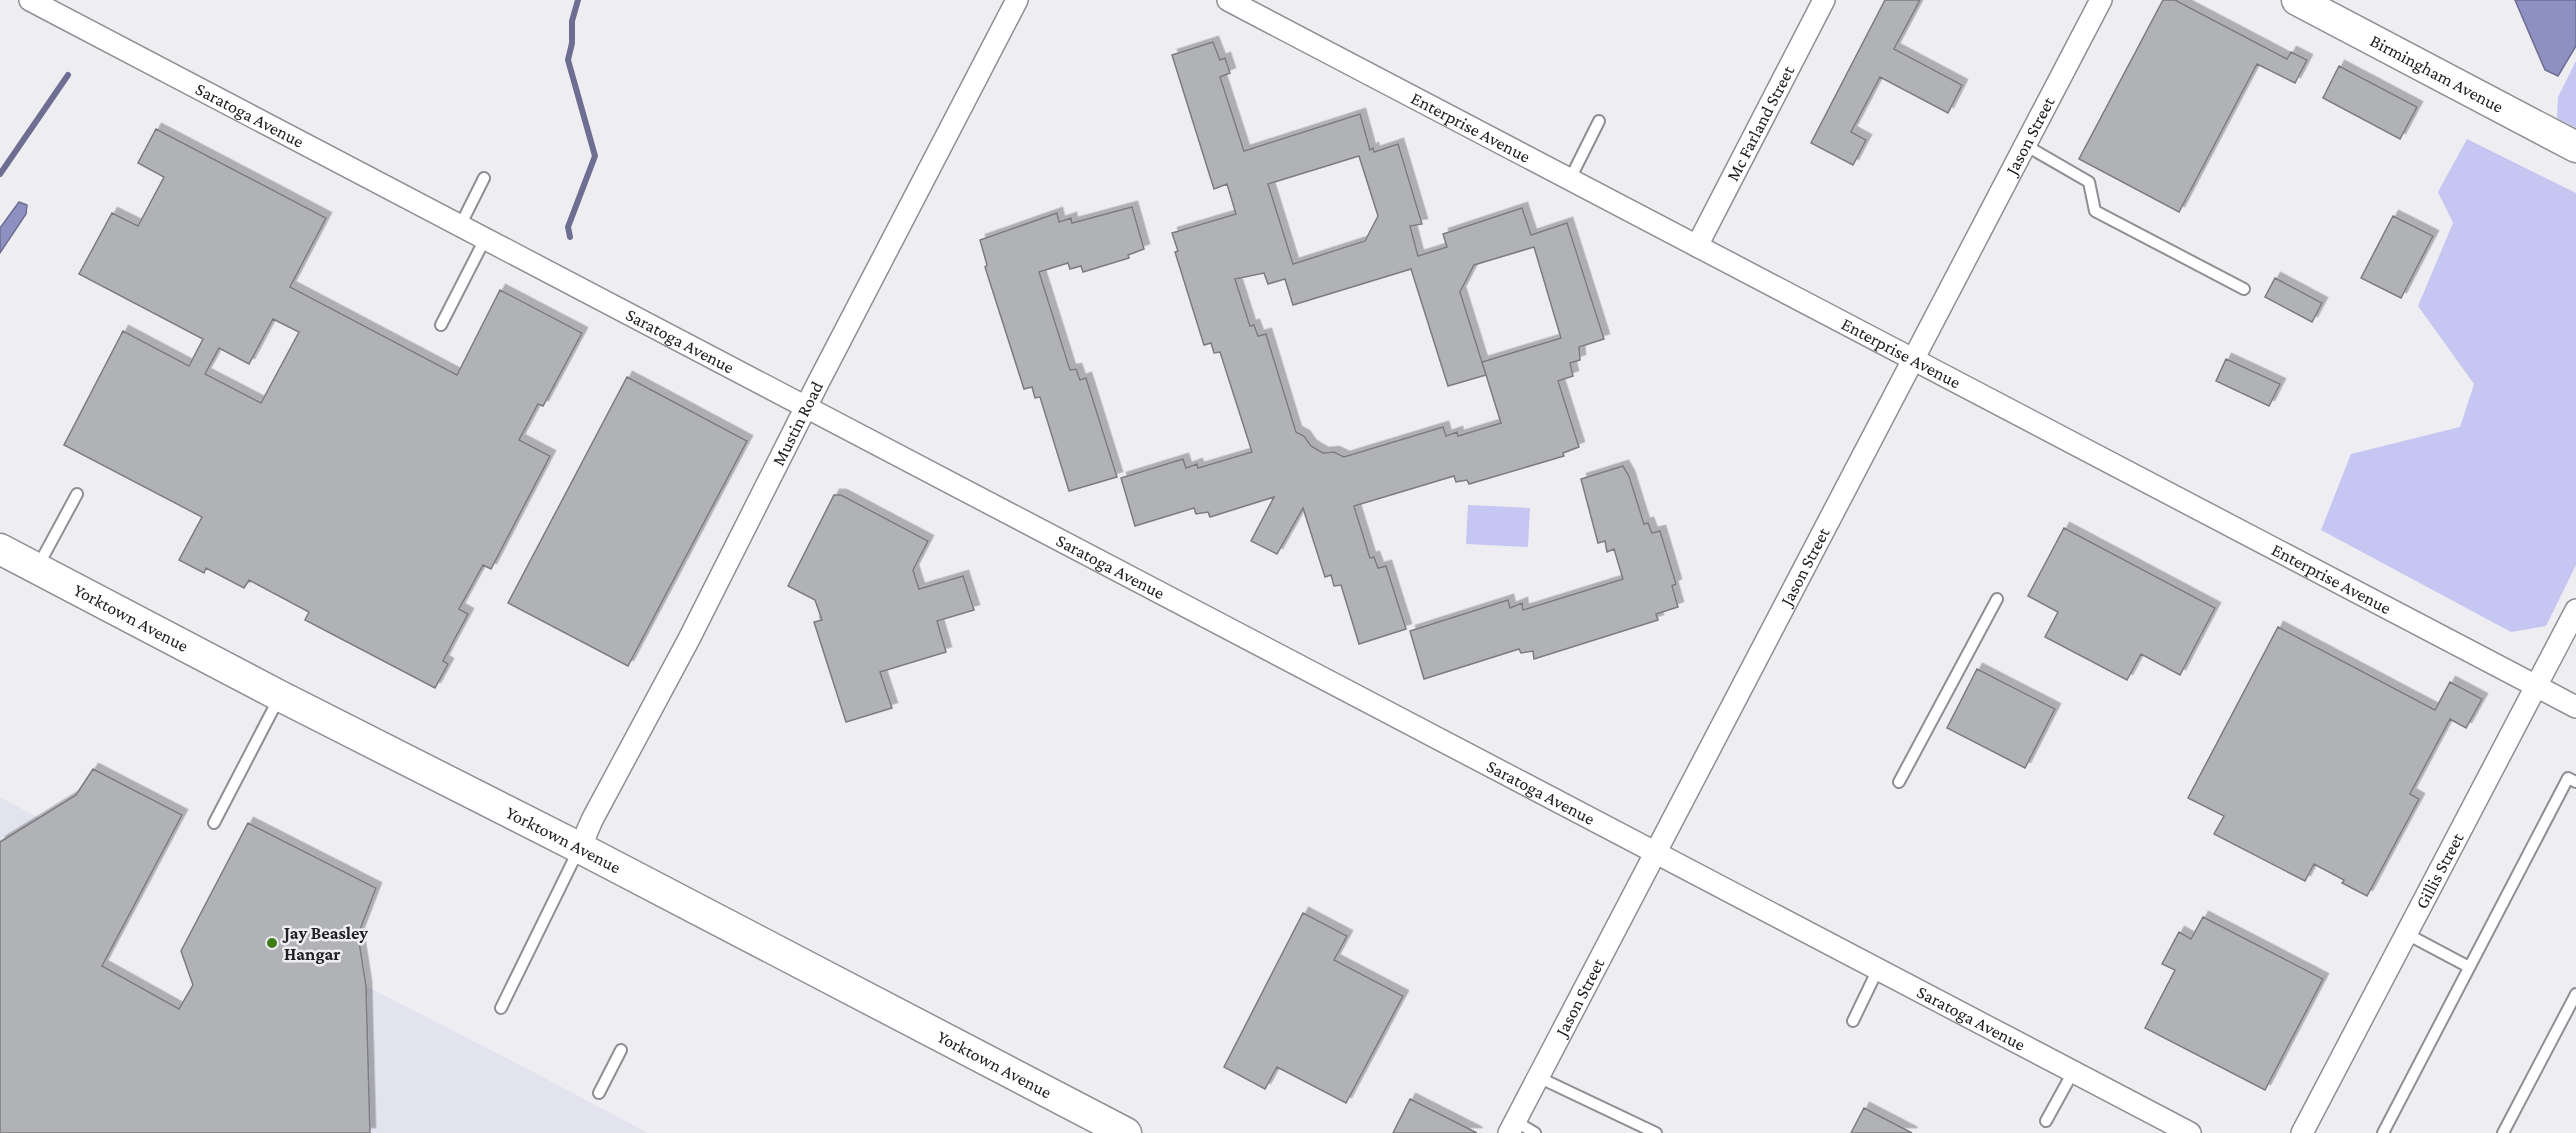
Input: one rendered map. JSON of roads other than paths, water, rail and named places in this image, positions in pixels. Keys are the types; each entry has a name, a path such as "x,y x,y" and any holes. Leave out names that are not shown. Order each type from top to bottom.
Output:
{"main road":[{"name":"Birmingham Avenue","path":"2297,0 2576,147"},
{"name":"Yorktown Avenue","path":"0,549 1126,1133"}],"street":[{"name":"Saratoga Avenue","path":"30,0 2190,1133"},
{"name":"Mustin Road","path":"580,848 592,820 689,639 805,407 1017,0"},
{"name":"Enterprise Avenue","path":"1227,0 2576,707"},
{"name":"Mc Farland Street","path":"1697,246 1824,0"},
{"name":"Jason Street","path":"1512,1127 2101,0"},
{"name":"Gillis Street","path":"2302,1133 2576,610"}],"lane":[{"path":"1570,179 1599,121"},
{"path":"2025,145 2089,182 2096,211 2244,289"},
{"path":"460,226 484,178"},
{"path":"441,325 485,239"},
{"path":"37,568 77,494"},
{"path":"1899,782 1997,599"},
{"path":"214,823 280,696"},
{"path":"2383,1133 2568,778 2576,782"},
{"path":"501,1008 580,848"},
{"path":"2405,933 2469,967"},
{"path":"1853,1021 1878,969"},
{"path":"2503,1133 2576,994"},
{"path":"599,1094 621,1050"},
{"path":"2046,1121 2073,1072"},
{"path":"1538,1077 1656,1133"},
{"path":"1512,1127 1535,1133"}],"waterway":[{"path":"570,237 568,227 595,156 568,60 572,43 572,21 578,0"},
{"path":"0,174 68,75"}],"place":[{"name":"Jay Beasley Hangar","path":"272,943"}]}
